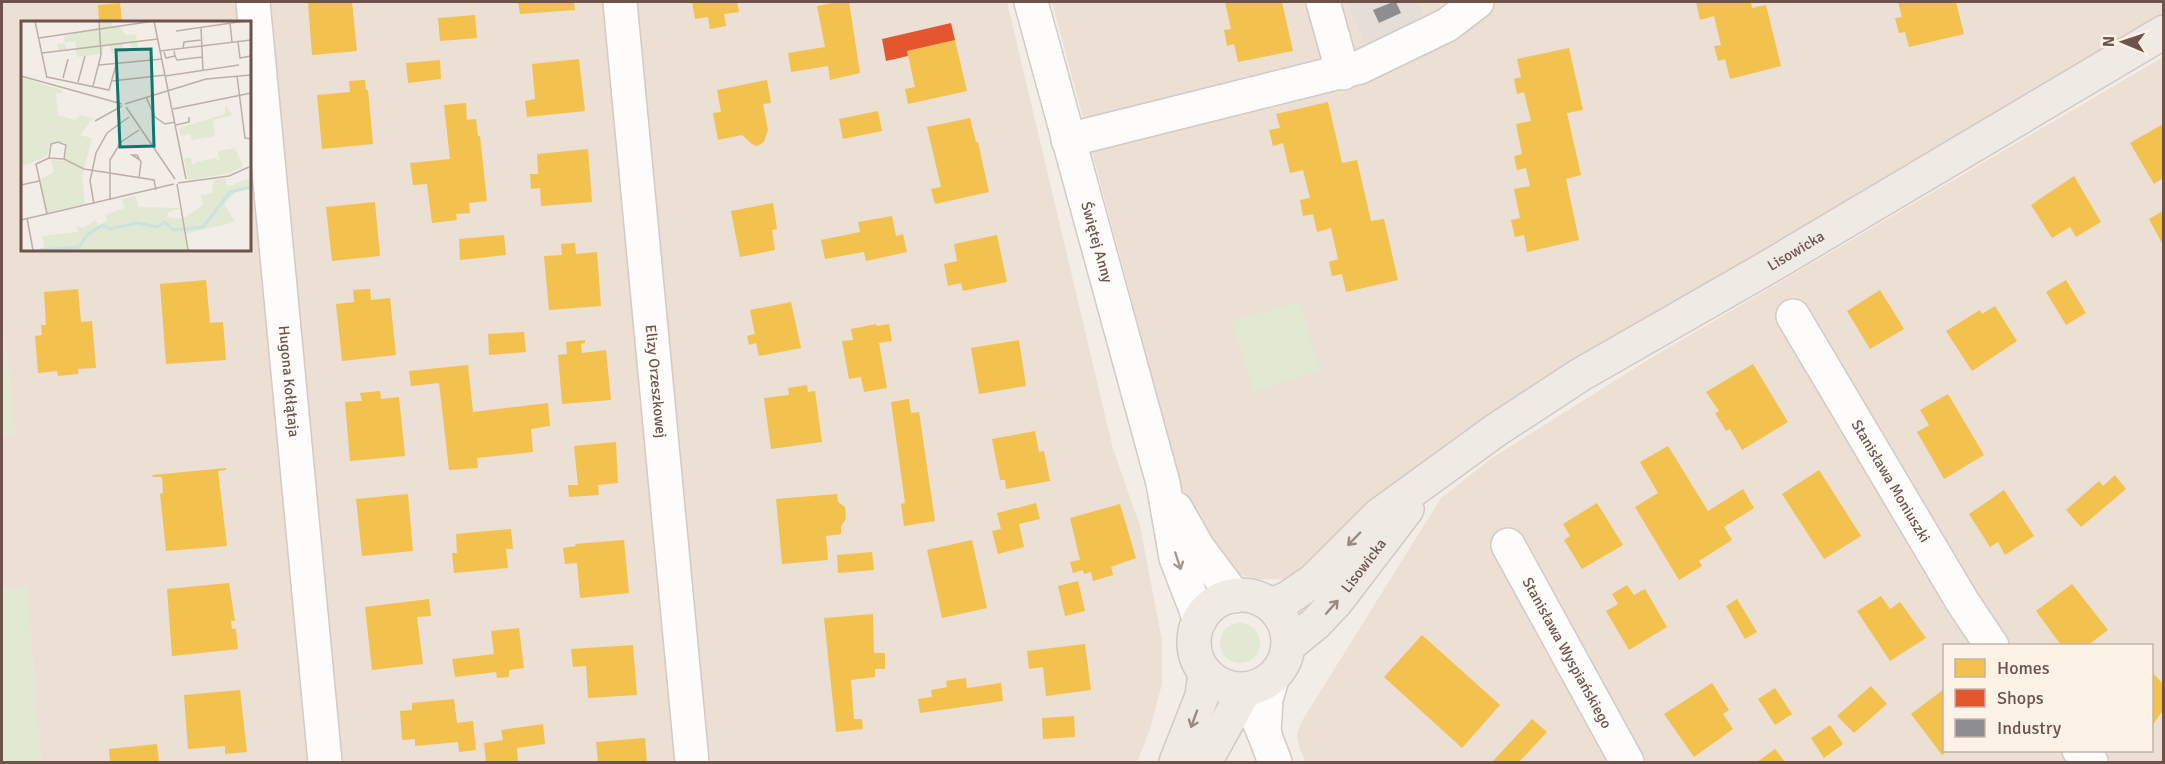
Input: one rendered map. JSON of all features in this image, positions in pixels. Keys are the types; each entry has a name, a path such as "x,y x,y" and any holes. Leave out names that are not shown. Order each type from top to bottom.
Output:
{"main road":[{"name":"Lisowicka","path":"1271,605 1288,598 1313,581 1379,515 1496,430 1580,375 2163,32"},
{"name":"Lisowicka","path":"1288,646 1315,624 1336,602 1432,477"},
{"path":"1247,595 1271,605 1284,623 1288,634 1286,658 1281,669 1258,684 1233,690 1222,686 1205,673 1194,647 1195,633 1208,608 1220,600 1247,595"},
{"path":"1176,762 1202,696 1205,673"},
{"path":"1205,762 1258,684"}],"street":[{"name":"Hugona Kołłątaja","path":"254,2 325,762"},
{"name":"Elizy Orzeszkowej","path":"620,2 692,762"},
{"name":"Świętej Anny","path":"1031,2 1163,483 1176,558 1200,620"},
{"path":"1323,2 1342,73"},
{"path":"1068,140 1360,67 1422,39 1447,25 1477,2"},
{"name":"Stanisława Moniuszki","path":"1793,316 1962,601 1991,644"},
{"name":"Świętej Anny","path":"1163,483 1198,548 1234,596"},
{"name":"Stanisława Wyspiańskiego","path":"1508,545 1627,762"},
{"path":"1258,684 1269,748"}],"shaded area":[{"path":"2,2 1007,2 1113,449 1140,526 1162,641 1162,684 1150,729 1137,762 41,762 27,587 2,589 2,435 15,434 2,313"},
{"path":"1052,2 2163,2 2164,16 1507,401 1454,438 1390,489 1291,579 1259,579 1228,572 1191,522"},
{"path":"1348,2 1417,2 1425,21 1366,45"},
{"path":"2163,57 2163,762 1306,762 1299,747 1297,734 1302,721 1441,498 1492,458 1651,358"}],"green space":[{"path":"1299,301 1320,371 1253,392 1231,322"},
{"path":"2,313 15,434 2,435"},
{"path":"27,587 41,762 2,762 2,589"},
{"path":"1240,623 1254,629 1260,643 1254,657 1240,663 1226,657 1220,643 1226,629"}],"building: Homes":[{"path":"352,2 357,51 312,55 308,3"},
{"path":"518,2 574,2 575,10 520,14"},
{"path":"692,2 737,2 739,12 724,14 726,26 710,29 708,17 695,19"},
{"path":"849,2 860,73 830,80 828,66 791,72 788,53 825,47 817,6"},
{"path":"1225,2 1282,2 1293,51 1238,62 1234,44 1227,46 1224,30 1231,29"},
{"path":"1696,2 1751,2 1752,8 1766,5 1781,66 1730,79 1725,59 1718,61 1714,46 1721,45 1714,16 1700,20"},
{"path":"1898,2 1956,2 1964,34 1909,47 1905,32 1899,33 1895,18 1902,17"},
{"path":"120,3 122,21 99,21 98,5"},
{"path":"475,15 477,38 440,41 438,18"},
{"path":"955,40 967,91 908,104 905,89 915,87 907,51"},
{"path":"1569,48 1583,110 1567,113 1581,175 1566,179 1579,240 1527,252 1524,235 1515,237 1511,220 1520,218 1514,189 1530,186 1526,168 1517,170 1514,156 1522,154 1516,124 1531,121 1524,92 1517,94 1514,79 1521,77 1517,59"},
{"path":"579,59 585,111 527,117 525,101 535,99 532,64"},
{"path":"440,60 441,79 408,83 406,63"},
{"path":"365,80 373,144 322,149 317,95 350,92 349,81"},
{"path":"767,80 771,103 763,104 768,130 764,142 757,146 742,135 718,140 713,113 721,112 717,90"},
{"path":"1328,102 1342,163 1357,160 1371,221 1384,219 1398,280 1346,292 1342,274 1332,276 1329,262 1338,259 1331,228 1317,232 1313,214 1303,216 1300,200 1310,198 1303,170 1290,173 1283,143 1273,146 1269,130 1280,128 1276,114"},
{"path":"466,103 467,120 476,119 478,136 480,136 487,201 469,203 470,213 456,214 457,220 432,223 427,184 413,185 410,163 450,159 444,105"},
{"path":"878,111 882,131 843,139 839,119"},
{"path":"970,118 989,192 935,204 931,189 941,187 927,127"},
{"path":"2163,124 2163,178 2154,184 2130,143"},
{"path":"588,149 592,202 541,206 540,188 531,189 530,174 538,174 537,154"},
{"path":"2074,176 2101,222 2076,237 2070,227 2052,238 2031,205"},
{"path":"375,202 380,256 332,261 326,207"},
{"path":"773,203 777,229 772,230 775,250 740,257 731,211"},
{"path":"2163,211 2163,245 2149,219"},
{"path":"892,216 896,236 903,234 907,252 866,261 864,252 825,259 821,240 860,232 858,222"},
{"path":"504,235 506,255 460,260 459,239"},
{"path":"997,235 1007,282 963,291 961,283 948,286 944,264 957,261 954,244"},
{"path":"575,243 576,254 597,252 601,306 549,310 544,256 562,255 561,244"},
{"path":"206,280 210,323 223,322 226,360 166,364 160,284"},
{"path":"2066,280 2086,313 2066,325 2046,292"},
{"path":"78,289 81,322 92,321 96,368 78,369 78,374 58,376 57,371 38,373 35,336 42,335 41,325 46,325 44,292"},
{"path":"370,289 371,300 390,298 396,355 342,361 336,304 354,302 353,290"},
{"path":"1880,290 1904,329 1870,349 1847,311"},
{"path":"791,302 801,348 759,356 756,343 749,345 747,336 755,334 750,310"},
{"path":"1995,306 2017,341 1972,371 1946,331 1980,310 1982,314"},
{"path":"876,324 877,326 889,324 892,341 879,343 887,388 864,392 861,377 849,379 842,341 853,340 851,329"},
{"path":"524,332 526,352 489,355 488,334"},
{"path":"585,340 585,343 581,344 582,353 606,350 611,400 562,404 558,355 567,354 566,342"},
{"path":"1019,340 1026,386 979,394 971,348"},
{"path":"1753,364 1788,422 1742,450 1730,429 1726,431 1715,413 1719,411 1706,392"},
{"path":"468,365 473,412 548,403 550,426 531,429 533,452 477,458 478,468 449,470 439,383 411,386 409,371"},
{"path":"807,385 808,392 815,391 822,442 771,449 764,398 789,395 788,388"},
{"path":"380,391 381,399 399,397 405,456 350,461 345,402 362,401 360,393"},
{"path":"1948,394 1984,455 1944,479 1917,432 1929,425 1920,410"},
{"path":"909,399 911,413 919,412 935,521 904,526 901,504 905,503 891,402"},
{"path":"1035,431 1039,452 1044,451 1050,481 1006,489 1005,480 1000,480 992,439"},
{"path":"616,442 618,483 598,485 599,495 569,497 568,485 578,485 574,446"},
{"path":"1668,446 1708,511 1743,489 1754,508 1724,527 1732,540 1699,561 1702,566 1679,580 1635,507 1658,493 1640,462"},
{"path":"226,468 226,470 218,471 227,546 166,551 160,494 163,493 162,477 152,475"},
{"path":"1819,470 1861,536 1824,559 1782,494"},
{"path":"2115,475 2126,489 2081,527 2066,510 2099,481 2103,486"},
{"path":"2004,490 2034,536 2005,555 1998,542 1990,547 1969,514"},
{"path":"408,494 413,551 362,556 356,499"},
{"path":"837,494 838,502 845,507 846,519 841,526 841,534 826,536 828,560 782,564 776,499"},
{"path":"1036,503 1040,519 1019,524 1024,547 998,554 992,531 1001,529 997,513"},
{"path":"1597,503 1623,545 1582,569 1564,540 1570,536 1563,524"},
{"path":"1120,504 1136,558 1111,567 1113,575 1093,581 1091,572 1084,574 1083,570 1073,573 1070,562 1080,560 1070,518"},
{"path":"511,529 513,549 506,549 508,568 454,573 452,553 457,553 456,534"},
{"path":"624,540 629,593 580,598 577,563 565,564 563,548 576,546 575,544"},
{"path":"972,540 987,608 942,618 927,550"},
{"path":"872,552 874,570 838,573 837,555"},
{"path":"1078,581 1085,611 1065,616 1058,586"},
{"path":"229,583 235,621 231,621 232,629 236,629 238,649 172,656 167,589"},
{"path":"2072,584 2108,630 2089,644 2060,644 2036,611"},
{"path":"1627,585 1634,595 1645,589 1667,627 1629,650 1606,611 1618,604 1612,594"},
{"path":"1881,596 1890,609 1900,602 1926,638 1890,661 1857,611"},
{"path":"429,599 431,616 417,617 423,664 372,670 365,607"},
{"path":"1737,599 1757,632 1745,639 1726,606"},
{"path":"873,614 874,653 885,653 885,669 875,669 875,677 851,680 854,719 862,719 863,729 836,732 824,618"},
{"path":"519,628 524,668 509,670 509,677 497,678 496,672 455,677 452,659 494,654 491,631"},
{"path":"1422,635 1500,705 1462,748 1384,677"},
{"path":"1085,644 1091,690 1046,696 1043,667 1029,669 1027,651"},
{"path":"633,645 637,695 588,698 586,666 573,667 571,649"},
{"path":"2153,673 2163,684 2163,710 2153,725"},
{"path":"966,678 967,688 1001,683 1003,701 920,713 918,699 932,697 931,690 947,687 946,681"},
{"path":"1712,683 1729,710 1723,714 1733,729 1694,757 1664,714"},
{"path":"1871,686 1887,704 1854,733 1837,716"},
{"path":"1775,688 1792,714 1775,725 1758,699"},
{"path":"240,690 247,752 225,754 225,746 188,749 184,695"},
{"path":"1943,690 1943,752 1946,752 1942,755 1911,714"},
{"path":"454,699 457,723 473,721 476,750 459,752 458,742 415,746 415,739 402,740 400,711 412,710 412,703"},
{"path":"1074,716 1075,737 1043,739 1042,718"},
{"path":"1532,719 1547,732 1519,762 1492,762"},
{"path":"543,724 545,744 517,748 518,762 486,762 484,743 503,740 501,730"},
{"path":"1830,725 1843,744 1824,758 1811,738"},
{"path":"645,738 647,762 598,762 596,742"},
{"path":"157,744 159,762 110,762 109,749"},
{"path":"1775,749 1785,762 1757,762"}],"building: Shops":[{"path":"951,23 955,40 907,51 908,56 886,61 882,39"}],"building: Industry":[{"path":"1396,2 1401,13 1379,23 1373,10"}]}
